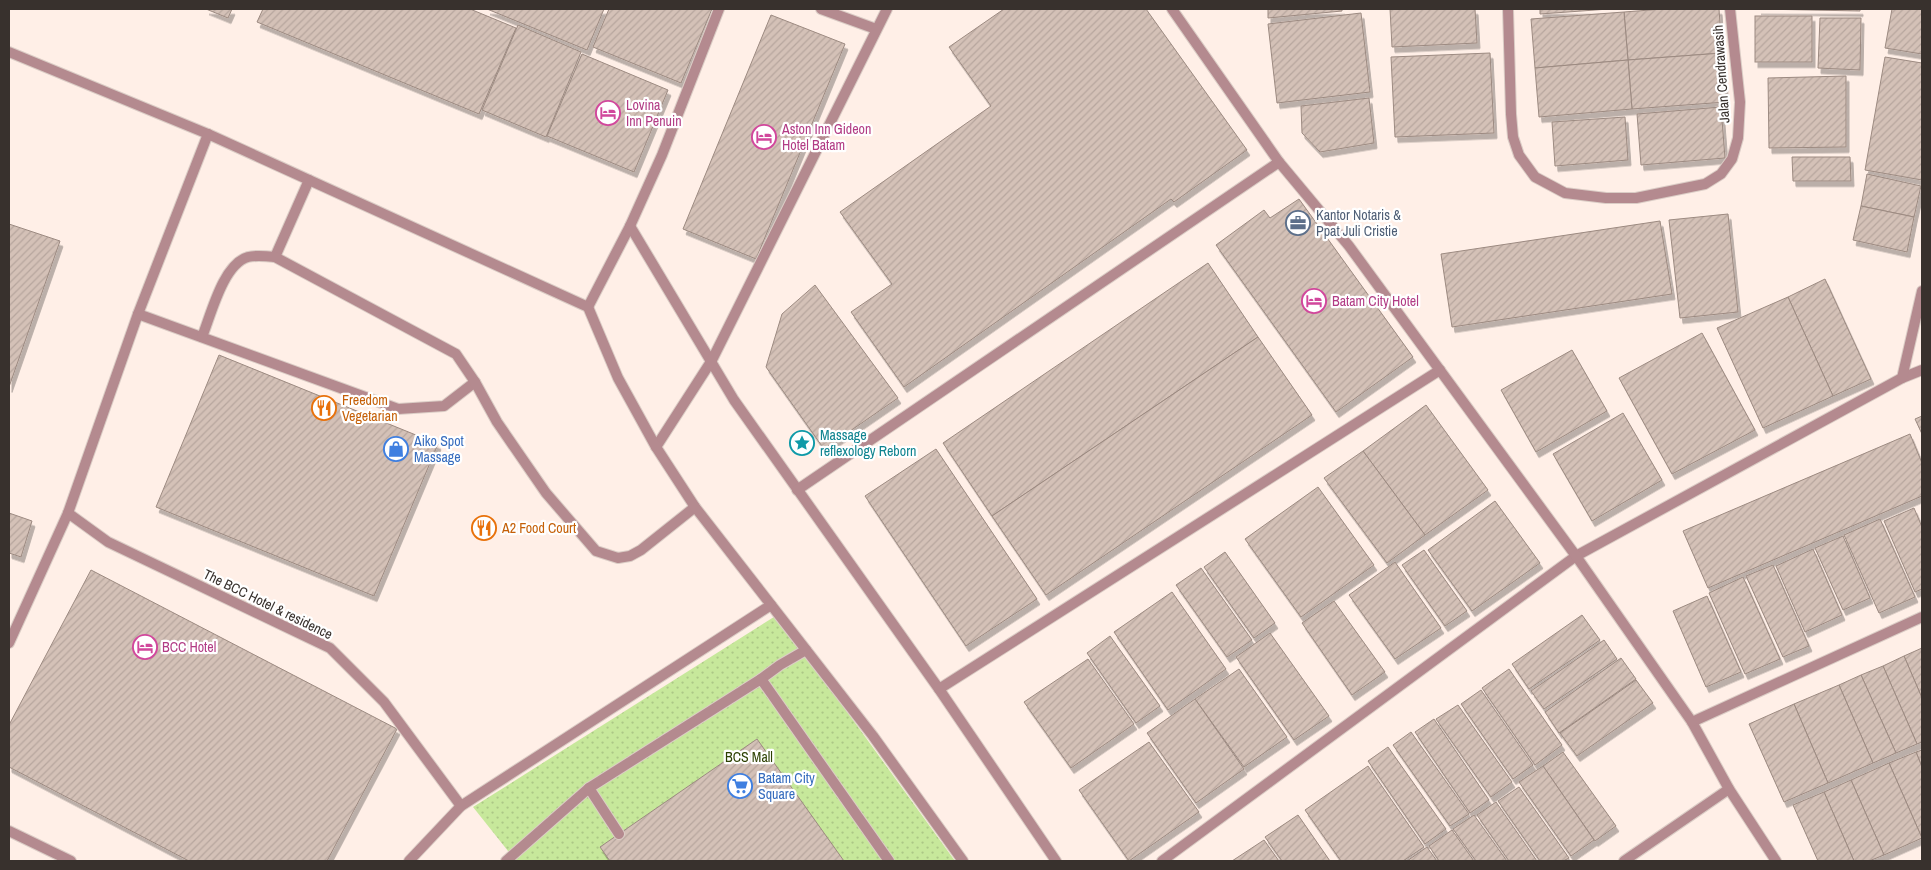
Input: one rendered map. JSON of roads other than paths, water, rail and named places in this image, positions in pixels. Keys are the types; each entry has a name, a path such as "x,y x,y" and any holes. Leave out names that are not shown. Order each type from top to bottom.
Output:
{"street":[{"path":"588,308 630,226 662,155 718,9"},
{"path":"821,9 876,30"},
{"path":"656,448 712,360 887,9"},
{"path":"1172,9 1279,162 1349,246 1576,556 1692,722 1730,790 1776,861"},
{"name":"Jalan Cendrawasih","path":"1508,9 1511,114 1513,137 1519,155 1535,177 1565,193 1606,198 1636,198 1705,184 1721,174 1732,159 1738,138 1740,102 1730,9"},
{"path":"9,52 208,134 588,308 618,378 656,448 695,507 873,736 963,861"},
{"path":"9,643 68,513 138,314 208,134"},
{"path":"797,490 1279,162"},
{"path":"275,257 309,180"},
{"path":"630,226 712,360 734,400 939,689 1056,861"},
{"path":"202,337 228,273 237,262 247,257 259,255 275,257 456,354 475,382 497,422 546,493 596,552 618,558 630,556 641,550 695,507"},
{"path":"1902,378 1922,291"},
{"path":"138,314 398,409 444,406 475,382"},
{"path":"939,689 1440,370"},
{"path":"1162,861 1576,556 1902,378 1922,370"},
{"name":"The BCC Hotel & residence","path":"68,513 108,542 330,648 384,702 461,806"},
{"path":"409,861 461,806 771,605"},
{"path":"1692,722 1922,617"},
{"path":"506,861 589,788 806,650"},
{"path":"761,679 890,861"},
{"path":"589,788 619,834"},
{"path":"1624,861 1730,790"},
{"path":"9,831 71,861"}],"place":[{"name":"Lovina Inn Penuin","path":"608,113"},
{"name":"Aston Inn Gideon Hotel Batam","path":"764,137"},
{"name":"Kantor Notaris & Ppat Juli Cristie","path":"1298,223"},
{"name":"Batam City Hotel","path":"1314,301"},
{"name":"Freedom Vegetarian","path":"324,408"},
{"name":"Massage reflexology Reborn","path":"802,443"},
{"name":"Aiko Spot Massage","path":"396,449"},
{"name":"A2 Food Court","path":"484,528"},
{"name":"BCC Hotel","path":"145,647"},
{"name":"Batam City Square","path":"740,786"}],"park label":[{"name":"BCS Mall","path":"749,757"}]}
